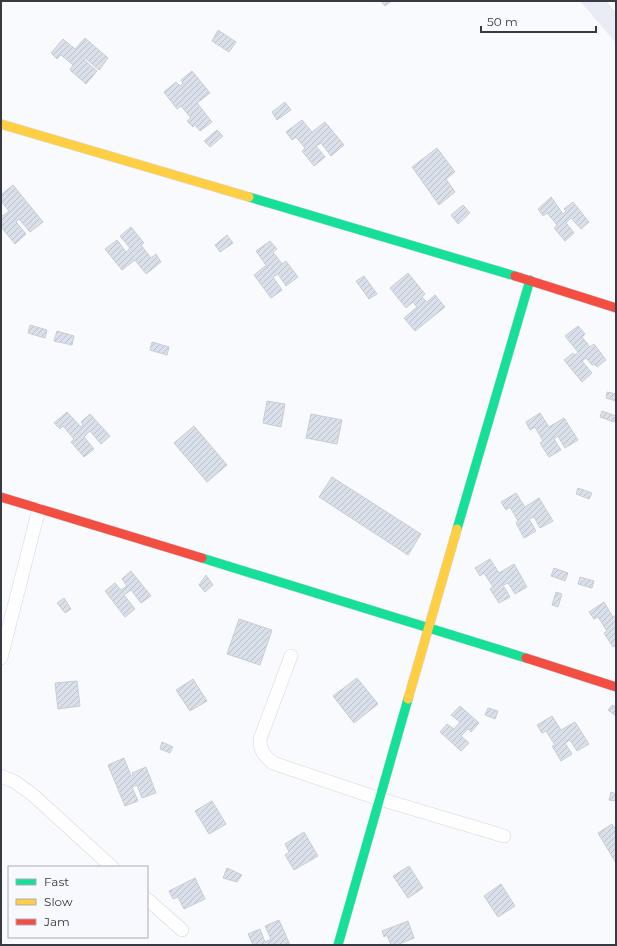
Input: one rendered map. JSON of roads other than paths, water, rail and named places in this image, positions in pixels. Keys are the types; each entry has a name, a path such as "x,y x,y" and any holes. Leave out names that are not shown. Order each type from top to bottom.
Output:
{"street":[{"path":"1,124 530,280 616,308"},
{"path":"338,945 428,627 530,280"},
{"path":"1,497 428,627 616,687"},
{"path":"1,658 39,508"},
{"path":"291,656 260,739 260,747 266,758 273,763 380,799 504,836"},
{"path":"1,776 15,782 33,795 111,866"},
{"path":"148,900 182,930"}],"lane":[{"path":"610,1 616,8"}]}
